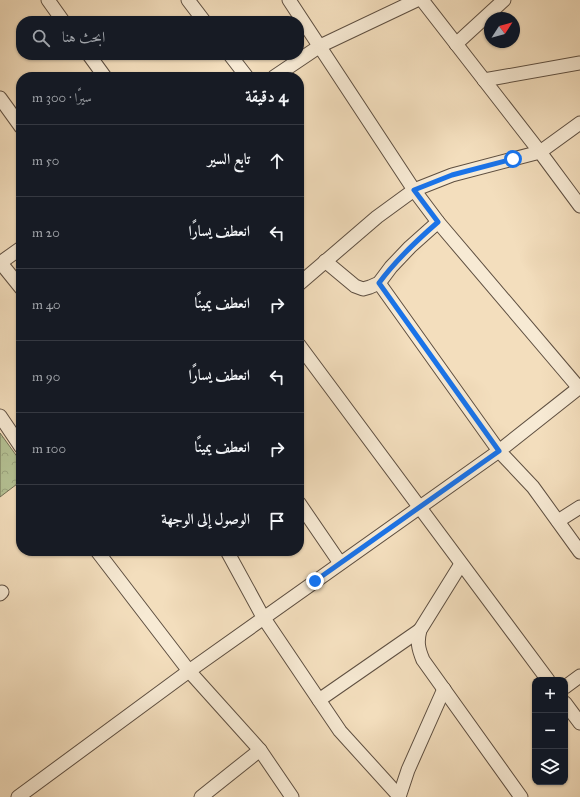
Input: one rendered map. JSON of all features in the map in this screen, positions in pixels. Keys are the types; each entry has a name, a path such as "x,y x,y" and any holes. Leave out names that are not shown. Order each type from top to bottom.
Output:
{"street":[{"path":"48,0 59,16"},
{"path":"188,0 200,16"},
{"path":"289,0 300,16"},
{"path":"304,57 320,46 418,0"},
{"path":"422,0 580,206"},
{"path":"456,44 504,0"},
{"path":"22,796 188,671 499,451 579,388 438,222 414,190 304,22"},
{"path":"93,60 101,72"},
{"path":"234,60 243,72"},
{"path":"281,72 299,60"},
{"path":"484,80 580,63"},
{"path":"0,98 16,120"},
{"path":"304,280 377,216 414,190 452,175 540,152 580,123"},
{"path":"325,261 355,286 363,289 379,283 391,267 410,247 438,222"},
{"path":"16,251 0,262 16,282"},
{"path":"379,283 499,451 533,487 580,552"},
{"path":"304,351 546,677"},
{"path":"0,416 16,440"},
{"path":"558,521 580,507"},
{"path":"304,510 340,563"},
{"path":"101,556 188,671 260,750 292,797"},
{"path":"230,556 263,617 340,730 399,797"},
{"path":"461,564 420,630 418,640 419,649 423,660 521,797"},
{"path":"319,700 420,630"},
{"path":"568,685 580,676"},
{"path":"399,797 408,770 444,689"},
{"path":"568,707 580,723"},
{"path":"201,797 260,750"}],"green space":[{"path":"0,433 16,455 16,485 0,497"}],"route":[{"path":"315,581 499,451 379,283 391,267 410,247 438,222 414,190 452,175 513,159"}]}
